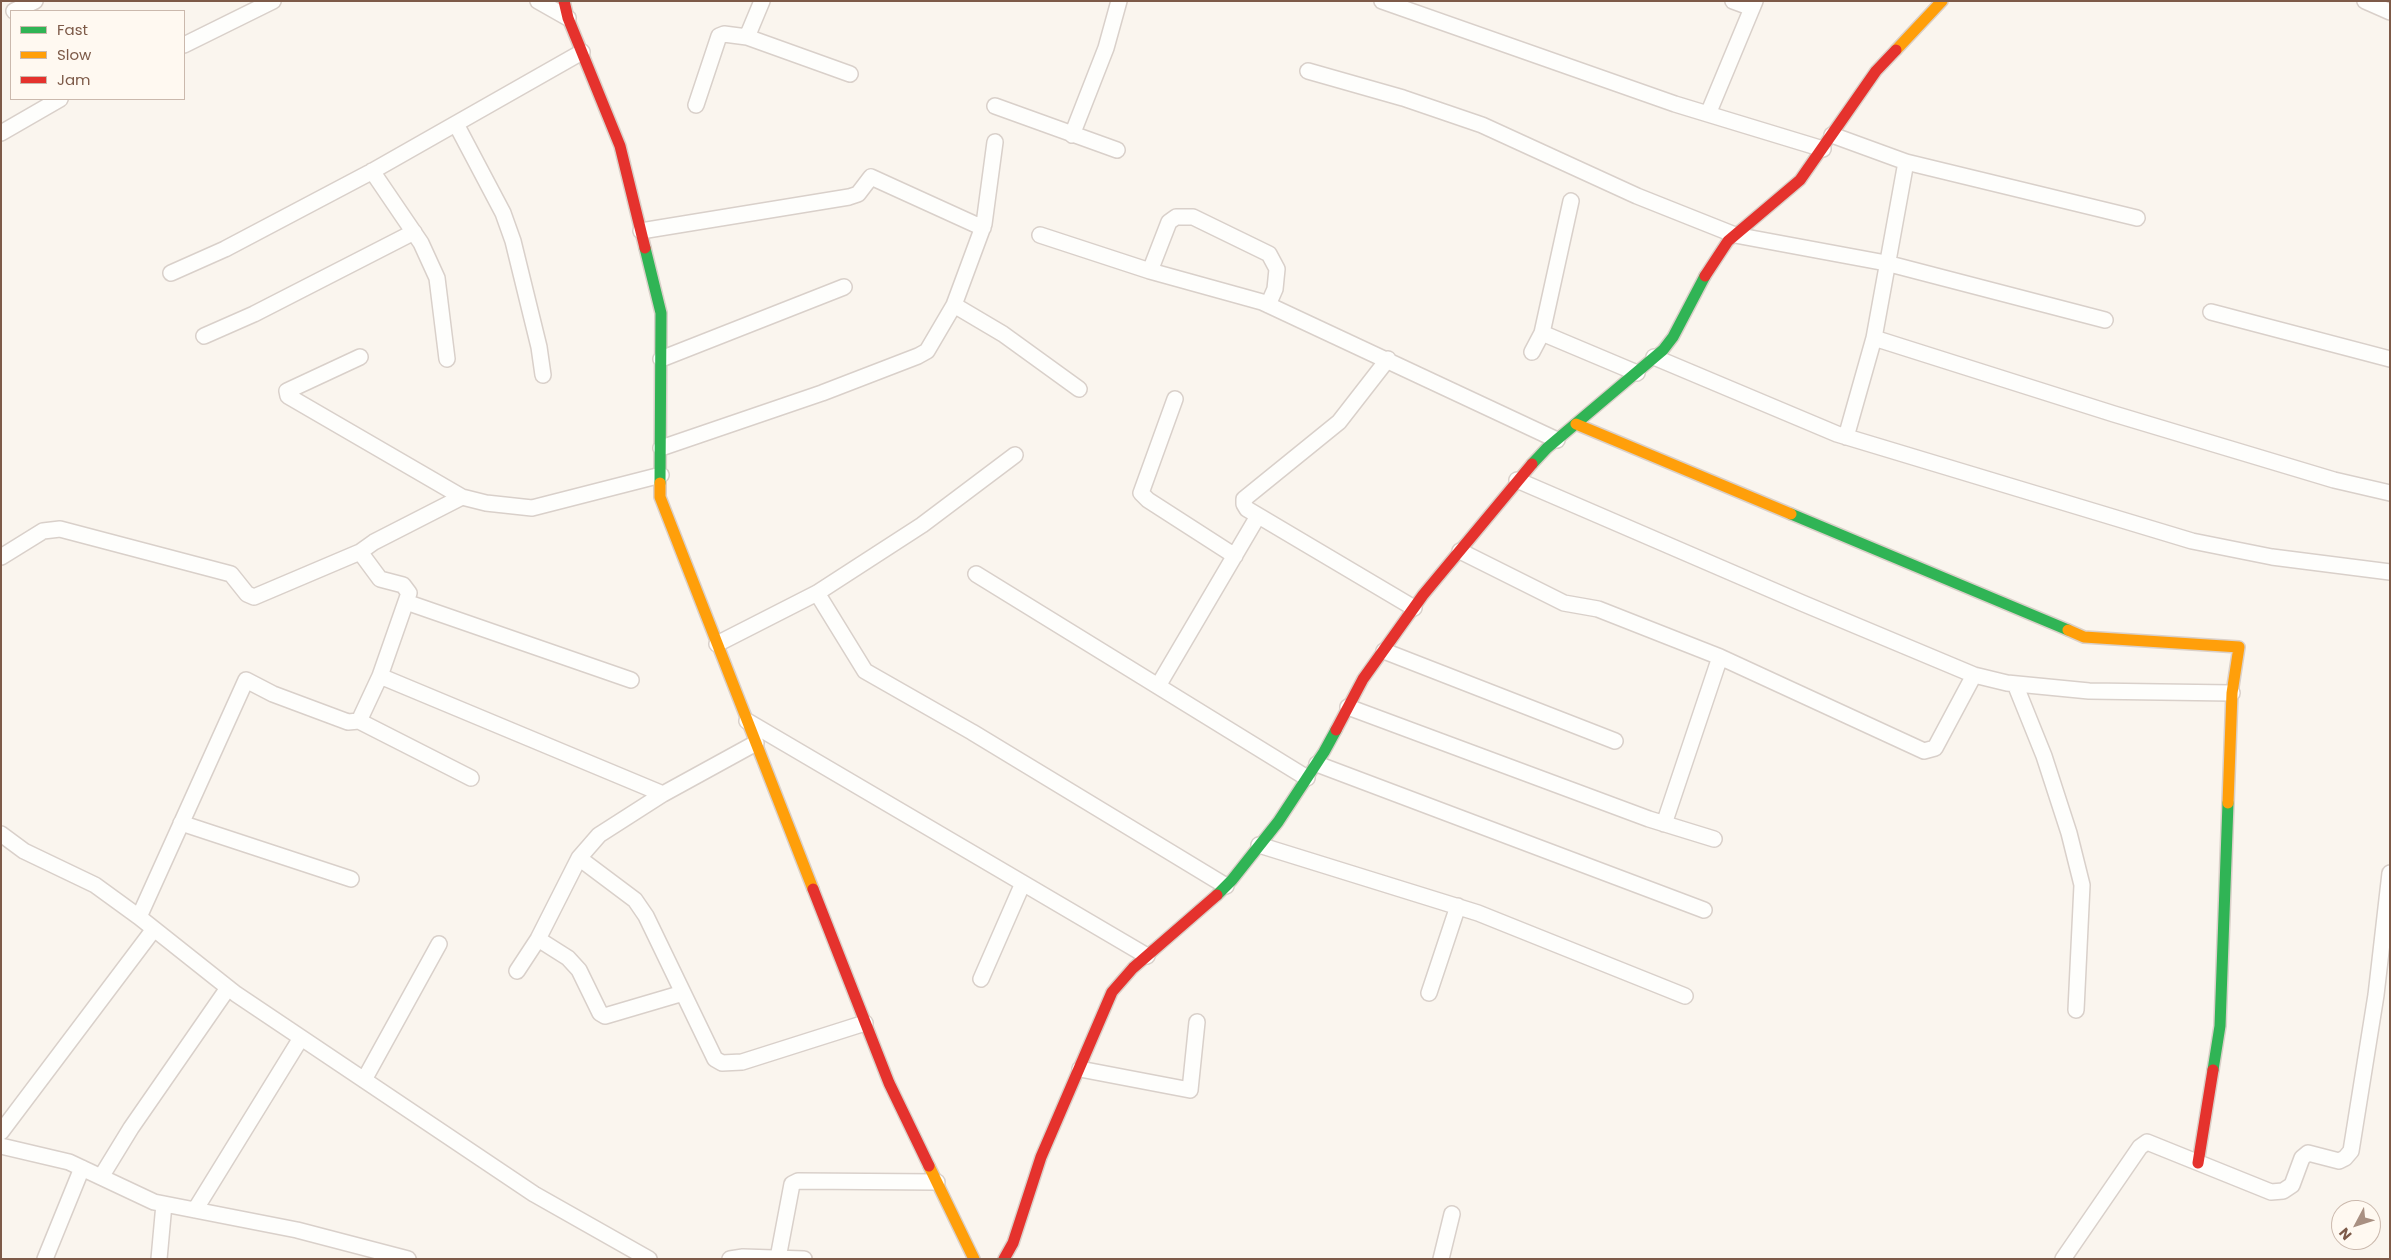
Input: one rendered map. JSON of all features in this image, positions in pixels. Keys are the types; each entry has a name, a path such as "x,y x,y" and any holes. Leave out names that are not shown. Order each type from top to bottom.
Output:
{"street":[{"path":"16,10 35,1"},
{"path":"185,45 273,1"},
{"path":"538,1 568,18"},
{"path":"564,1 568,18 620,146 662,313 660,496 889,1083 974,1259"},
{"path":"747,37 762,1"},
{"path":"1072,135 1106,48 1119,1"},
{"path":"1382,1 1708,114 1823,149"},
{"path":"1708,114 1753,5 1733,1"},
{"path":"1004,1259 1013,1243 1041,1157 1112,992 1133,968 1204,908 1226,886 1278,822 1317,764 1363,679 1414,608 1517,480 1557,440 1637,373 1673,337 1714,260 1728,241 1754,217 1800,180 1876,71 1942,1"},
{"path":"2365,1 2390,12"},
{"path":"696,105 719,36 724,34 747,37 850,74"},
{"path":"172,273 225,249 372,171 582,52"},
{"path":"1308,71 1403,98 1482,124 1637,196 1735,235 1886,263 2106,320"},
{"path":"1,133 58,100"},
{"path":"995,106 1117,150"},
{"path":"456,124 503,213 513,241 539,347 543,375"},
{"path":"1832,135 1906,162 2137,218"},
{"path":"661,448 822,393 927,351 954,305 982,228 995,142"},
{"path":"1846,437 1874,338 1886,263 1906,162"},
{"path":"372,171 422,243 438,278 447,359"},
{"path":"641,231 849,197 858,194 871,177 982,228"},
{"path":"1532,352 1542,333 1571,201"},
{"path":"1150,271 1169,222 1176,216 1193,216 1269,254 1277,269 1275,289 1268,305"},
{"path":"204,336 254,314 414,232"},
{"path":"1040,235 1150,271 1268,305 1388,359 1557,440"},
{"path":"662,359 844,287"},
{"path":"954,305 1003,334 1079,389"},
{"path":"2211,312 2390,359"},
{"path":"1542,333 1637,373"},
{"path":"1874,338 2123,417 2334,480 2390,493"},
{"path":"360,357 287,391 288,396 462,497 532,508 661,475"},
{"path":"1654,357 1846,437 2192,541 2272,557 2390,572"},
{"path":"1388,359 1339,422 1244,499 1244,504 1247,510 1414,608"},
{"path":"1174,399 1142,493 1148,500 1235,556"},
{"path":"1576,424 2084,637 2240,647 2232,694 2220,1026 2198,1163"},
{"path":"717,644 817,594 922,525 1014,455"},
{"path":"1517,480 1974,675 2014,684 2089,691 2232,694"},
{"path":"1,557 43,531 60,529 231,574 247,594 254,597 360,552 374,542 462,497"},
{"path":"1158,686 1258,516"},
{"path":"1460,551 1564,603 1598,609 1720,657 1924,751 1935,748 1974,675"},
{"path":"359,721 380,676 410,593 402,585 380,579 360,552"},
{"path":"976,574 1307,778"},
{"path":"817,594 865,671 972,732 1226,886"},
{"path":"406,602 630,680"},
{"path":"1384,651 1615,741"},
{"path":"1664,824 1720,657"},
{"path":"380,676 663,794"},
{"path":"139,917 246,680 273,694 348,722 359,721 471,778"},
{"path":"2014,684 2046,764 2069,833 2082,885 2076,1010"},
{"path":"1348,707 1664,824 1714,839"},
{"path":"747,721 1147,956"},
{"path":"517,971 538,939 579,858 599,835 663,794 756,743"},
{"path":"1317,764 1704,910"},
{"path":"181,823 351,880"},
{"path":"1,834 24,851 94,885 139,917 228,988 534,1194 649,1259"},
{"path":"1259,846 1458,906 1685,996"},
{"path":"579,858 635,900 646,916 715,1059 722,1063 742,1062 865,1022"},
{"path":"2063,1259 2140,1147 2148,1142 2271,1192 2283,1191 2292,1184 2302,1158 2308,1153 2339,1161 2345,1158 2351,1151 2376,995 2390,873"},
{"path":"981,979 1023,883"},
{"path":"1429,993 1458,906"},
{"path":"1,1132 154,929"},
{"path":"538,939 568,958 579,970 600,1013 605,1016 683,993"},
{"path":"364,1080 439,944"},
{"path":"101,1177 131,1128 228,988"},
{"path":"1080,1069 1190,1090 1197,1022"},
{"path":"195,1210 301,1038"},
{"path":"1,1146 69,1162 154,1202 297,1230 408,1259"},
{"path":"45,1259 82,1168"},
{"path":"783,1258 792,1184 798,1180 937,1182"},
{"path":"159,1259 164,1204"},
{"path":"1441,1259 1452,1214"},
{"path":"730,1259 804,1259"}],"traffic: fast":[{"path":"645,248 661,313 660,483"},
{"path":"1532,464 1547,448 1663,350 1673,337 1705,276"},
{"path":"1791,514 2068,630"},
{"path":"1217,895 1232,880 1278,822 1324,752 1336,730"},
{"path":"2213,1070 2220,1026 2228,803"}],"traffic: slow":[{"path":"1896,50 1942,1"},
{"path":"1576,424 1791,514"},
{"path":"660,483 660,497 813,889"},
{"path":"2068,630 2084,637 2239,647 2232,693 2228,803"},
{"path":"929,1166 974,1259"}],"traffic: jam":[{"path":"564,1 568,18 620,146 645,248"},
{"path":"1705,276 1728,241 1800,180 1876,71 1896,50"},
{"path":"1336,730 1363,679 1423,595 1532,464"},
{"path":"813,889 889,1083 929,1166"},
{"path":"1004,1259 1013,1243 1041,1157 1112,992 1133,968 1217,895"},
{"path":"2198,1163 2213,1070"}]}
